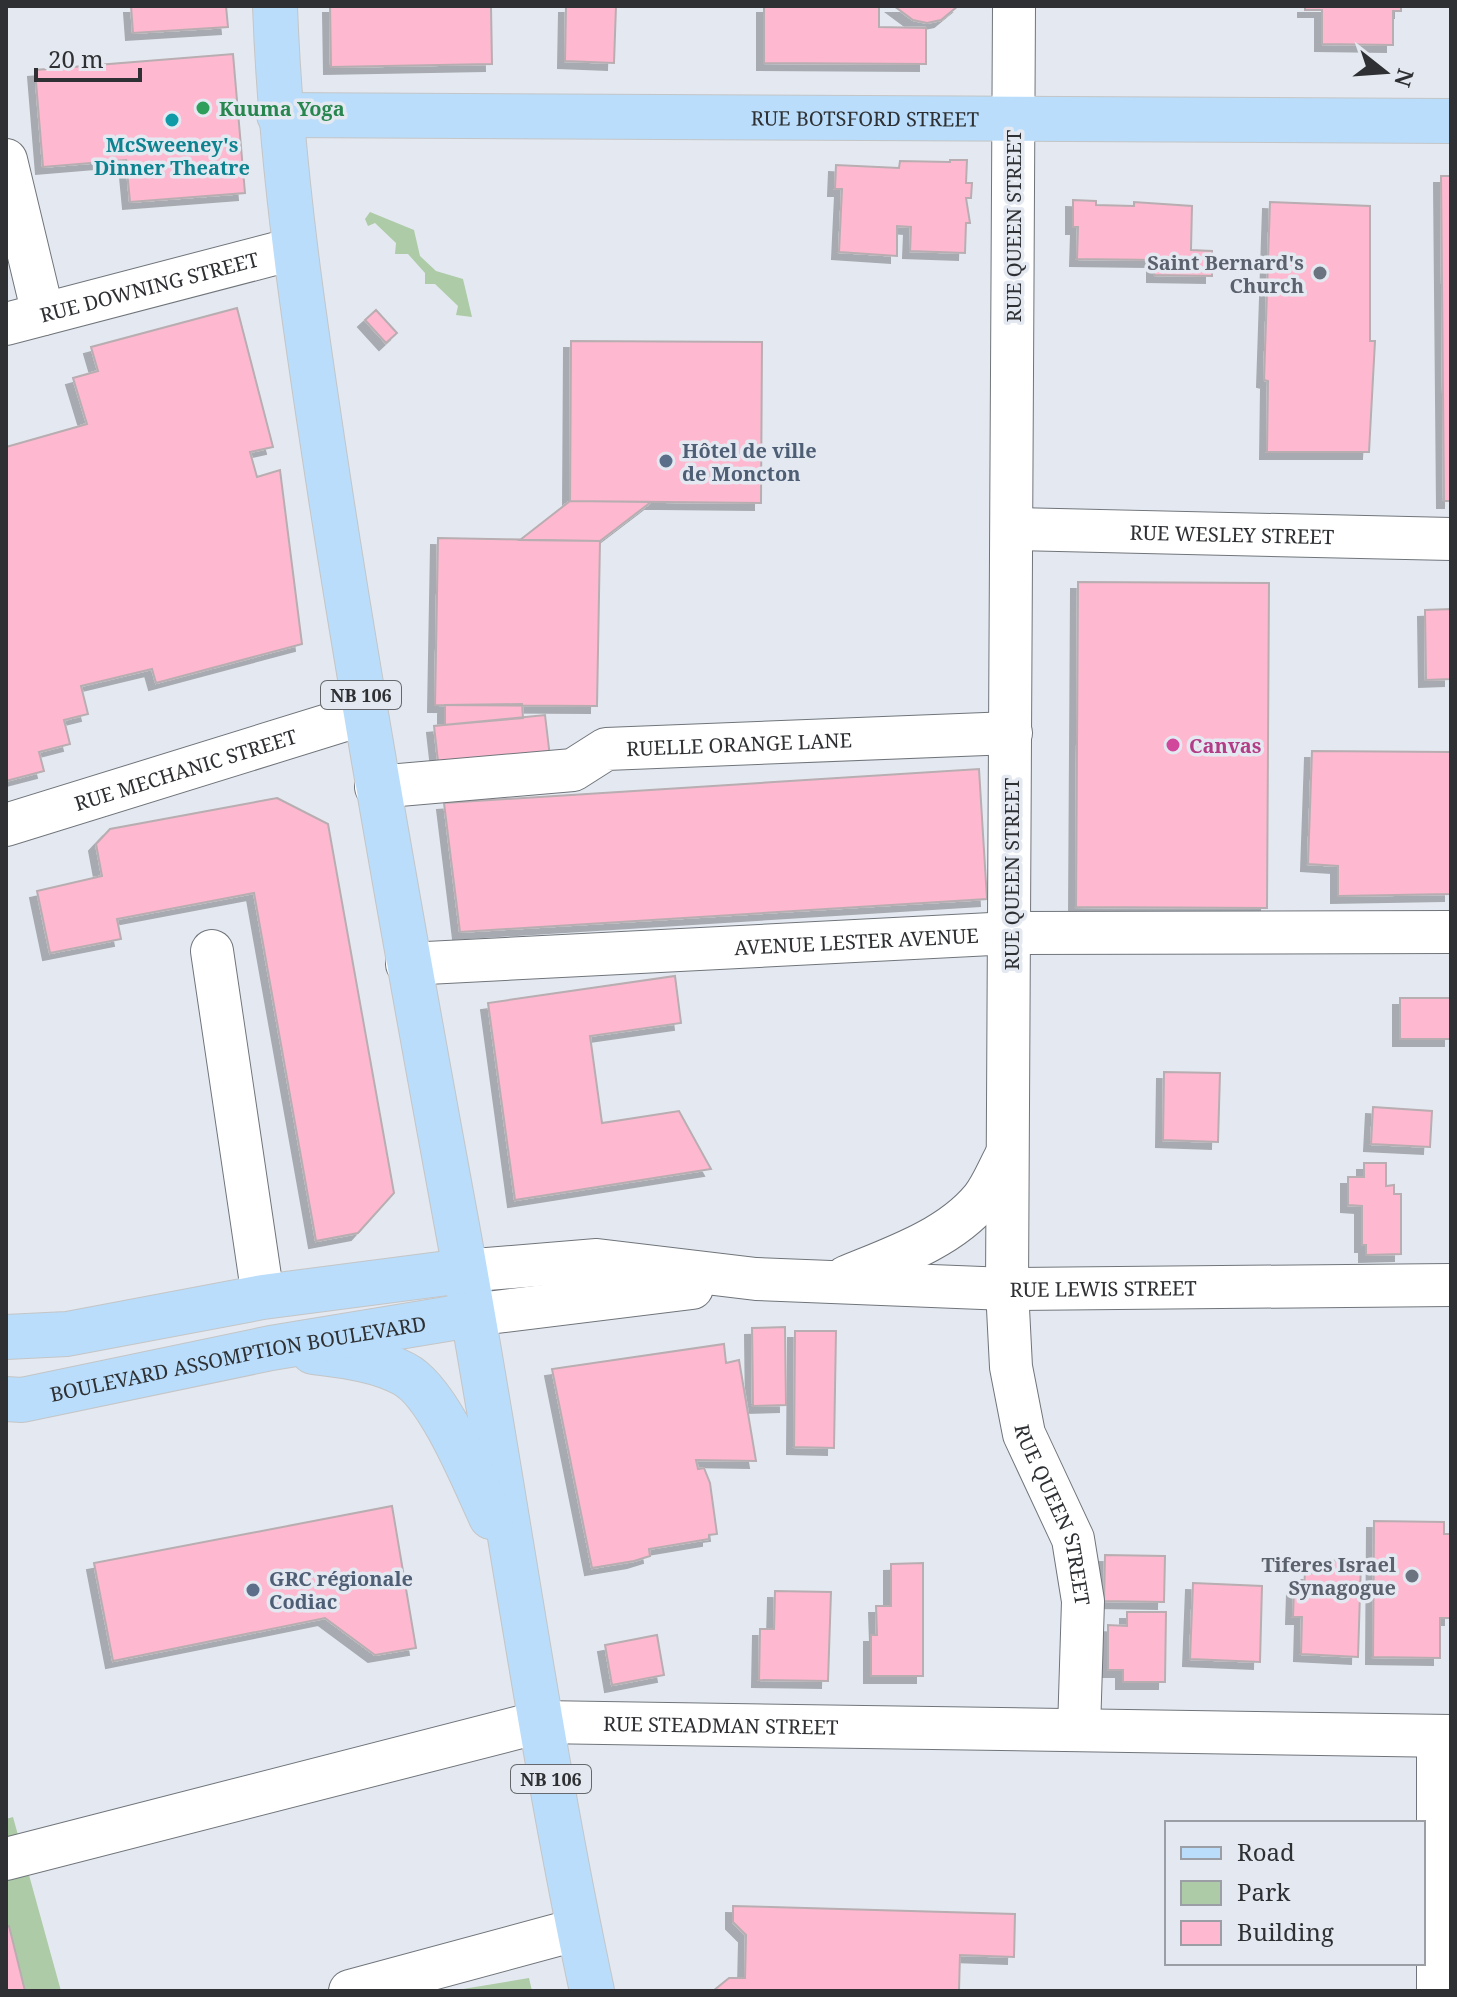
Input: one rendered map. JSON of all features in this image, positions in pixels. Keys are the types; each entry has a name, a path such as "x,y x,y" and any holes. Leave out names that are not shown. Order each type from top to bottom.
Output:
{"main road":[{"name":"NB 106","path":"275,6 279,115 293,249 364,714 540,1722 592,1991"},
{"name":"RUE BOTSFORD STREET","path":"279,115 1451,121"},
{"path":"6,1337 67,1334 263,1297 463,1271"},
{"name":"BOULEVARD ASSOMPTION BOULEVARD","path":"6,1399 22,1400 271,1348 471,1315"},
{"path":"271,1348 360,1357 407,1375 445,1420 514,1566"}],"street":[{"name":"RUE QUEEN STREET","path":"1014,6 1007,1289 1011,1367 1024,1434 1073,1539 1083,1601 1079,1730"},
{"path":"6,160 25,319"},
{"name":"RUE DOWNING STREET","path":"25,319 293,249"},
{"name":"RUE WESLEY STREET","path":"1012,529 1451,539"},
{"name":"RUE MECHANIC STREET","path":"6,825 364,714"},
{"name":"RUELLE ORANGE LANE","path":"376,787 573,770 606,749 1011,733"},
{"name":"AVENUE LESTER AVENUE","path":"407,964 1011,933 1451,932"},
{"path":"212,951 263,1297"},
{"path":"833,1282 906,1253 946,1229 982,1199 1008,1151"},
{"name":"RUE LEWIS STREET","path":"463,1271 597,1260 756,1279 1007,1289 1451,1285"},
{"name":"RUE LEWIS STREET","path":"471,1315 756,1279"},
{"name":"RUE STEADMAN STREET","path":"6,1859 540,1722 1445,1736"},
{"path":"1438,1991 1445,1736"},
{"path":"350,1991 579,1929"}],"green space":[{"path":"370,212 414,230 420,256 436,271 463,279 472,317 456,315 458,306 435,284 425,284 425,273 408,254 395,254 396,243 375,223 368,226 365,219"},
{"path":"13,1817 61,1991 6,1991 6,1819"},
{"path":"529,1978 532,1991 451,1991"}],"building":[{"path":"131,6 226,6 228,27 133,33"},
{"path":"330,6 491,6 492,64 331,67"},
{"path":"566,6 616,6 614,63 565,61"},
{"path":"764,6 879,6 879,27 926,28 926,64 764,63"},
{"path":"894,6 958,6 941,20 927,23 913,20"},
{"path":"1305,6 1401,6 1401,11 1393,11 1393,45 1322,44 1322,10 1305,10"},
{"path":"233,54 245,193 130,202 126,160 43,167 35,70"},
{"path":"967,160 966,183 972,183 971,198 966,198 970,223 966,223 965,253 910,251 911,227 897,226 897,256 839,252 842,189 835,189 836,165 899,168 900,161"},
{"path":"1441,176 1451,176 1451,501 1444,501"},
{"path":"1073,200 1096,201 1096,205 1134,206 1134,202 1192,206 1191,250 1212,251 1212,276 1154,275 1154,260 1077,259 1078,227 1073,227"},
{"name":"Saint Bernard's Church","path":"1270,202 1370,206 1370,341 1375,341 1369,452 1267,452 1268,381 1264,380"},
{"path":"237,308 273,447 250,452 257,477 280,470 302,644 156,683 152,669 81,686 88,714 64,720 70,744 39,752 44,771 6,781 6,447 87,424 73,378 98,371 91,347"},
{"path":"376,310 397,333 386,343 365,320"},
{"name":"Hôtel de ville de Moncton","path":"571,341 762,342 761,503 570,501"},
{"path":"570,501 651,502 600,541 520,540"},
{"path":"438,538 600,541 597,706 435,705"},
{"name":"Canvas","path":"1078,582 1269,583 1267,908 1076,907"},
{"path":"1451,609 1451,679 1426,680 1425,610"},
{"path":"522,704 523,718 445,725 445,705"},
{"path":"545,715 550,757 439,770 434,726"},
{"path":"1312,751 1451,752 1451,894 1338,896 1338,866 1308,864"},
{"path":"979,769 987,899 460,932 444,803"},
{"path":"277,798 328,824 394,1193 358,1233 316,1241 254,893 117,919 121,939 50,953 37,891 102,876 96,844 110,829"},
{"path":"675,976 681,1023 590,1036 602,1123 679,1111 711,1169 515,1200 488,1003"},
{"path":"1400,998 1451,998 1451,1039 1400,1039"},
{"path":"1164,1072 1220,1073 1218,1142 1163,1140"},
{"path":"1373,1107 1432,1111 1430,1147 1371,1144"},
{"path":"1364,1163 1386,1163 1386,1186 1394,1185 1394,1194 1401,1194 1401,1254 1366,1255 1366,1245 1362,1245 1362,1206 1348,1205 1348,1177 1364,1177"},
{"path":"785,1327 786,1405 753,1406 752,1328"},
{"path":"795,1331 836,1331 834,1448 794,1447"},
{"path":"724,1344 726,1363 739,1360 756,1461 696,1460 698,1469 704,1468 710,1483 717,1534 709,1535 709,1539 649,1549 650,1556 634,1561 592,1568 552,1369"},
{"name":"GRC régionale Codiac","path":"392,1506 416,1648 375,1655 325,1618 113,1661 94,1563"},
{"name":"Tiferes Israel Synagogue","path":"1374,1521 1444,1522 1444,1534 1451,1534 1451,1618 1440,1618 1440,1658 1373,1657"},
{"path":"1105,1555 1165,1556 1164,1602 1104,1601"},
{"path":"1320,1560 1361,1562 1358,1657 1301,1654 1302,1617 1293,1617 1294,1587 1304,1587 1305,1573 1320,1573"},
{"path":"923,1563 923,1676 871,1676 871,1635 877,1635 876,1606 891,1606 891,1564"},
{"path":"1193,1583 1262,1586 1260,1662 1190,1659"},
{"path":"775,1591 831,1592 828,1681 759,1680 760,1629 774,1629"},
{"path":"1127,1612 1166,1612 1165,1682 1123,1682 1123,1670 1108,1670 1108,1625 1127,1626"},
{"path":"657,1635 664,1675 612,1685 605,1645"},
{"path":"733,1906 1015,1914 1014,1957 960,1955 959,1991 713,1991 729,1978 745,1978 746,1935 733,1922"},
{"path":"9,1926 25,1991 6,1991 6,1927"}],"place":[{"name":"Kuuma Yoga","path":"203,108"},
{"name":"McSweeney's Dinner Theatre","path":"172,120"},
{"name":"Saint Bernard's Church","path":"1320,273"},
{"name":"Hôtel de ville de Moncton","path":"666,461"},
{"name":"Canvas","path":"1173,745"},
{"name":"Tiferes Israel Synagogue","path":"1412,1576"},
{"name":"GRC régionale Codiac","path":"253,1590"}]}
